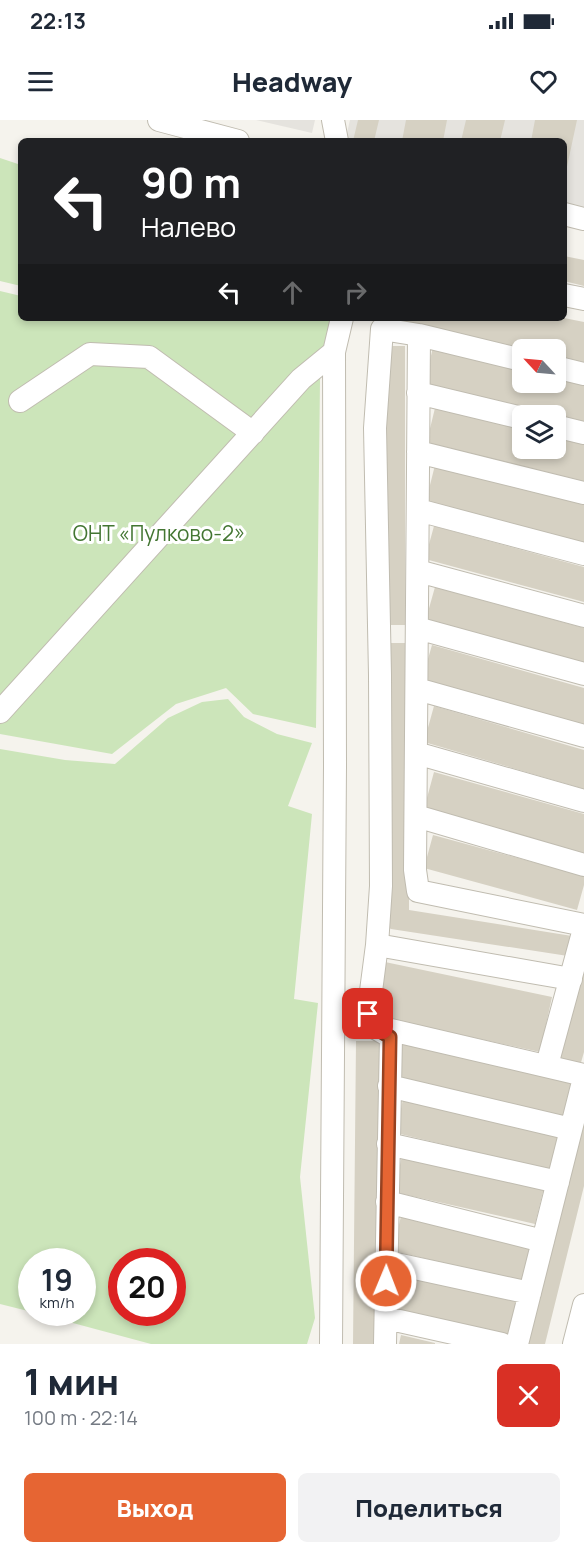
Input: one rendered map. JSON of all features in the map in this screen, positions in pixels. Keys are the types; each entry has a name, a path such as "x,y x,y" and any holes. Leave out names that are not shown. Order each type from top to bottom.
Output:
{"street":[{"path":"159,120 227,138"},
{"path":"333,120 336,138"},
{"path":"567,215 584,219"},
{"path":"567,296 584,299"},
{"path":"331,1344 335,765 334,352 341,321"},
{"path":"385,1344 390,1037 372,1026 368,1014 381,874 375,428 382,329 419,335 512,358"},
{"path":"419,335 415,870 418,891 584,927 547,1065"},
{"path":"0,712 301,379 334,352"},
{"path":"20,401 90,354 149,357 253,433"},
{"path":"566,370 584,374"},
{"path":"418,393 512,416"},
{"path":"566,429 584,433"},
{"path":"418,452 584,493"},
{"path":"418,510 584,554"},
{"path":"418,571 584,616"},
{"path":"417,628 584,674"},
{"path":"417,689 584,736"},
{"path":"416,753 584,801"},
{"path":"416,816 584,865"},
{"path":"376,945 571,979"},
{"path":"372,1026 547,1065 584,1076 517,1344"},
{"path":"389,1086 571,1129"},
{"path":"388,1144 558,1182"},
{"path":"387,1202 543,1241"},
{"path":"387,1262 530,1293"},
{"path":"574,1344 584,1305"},
{"path":"386,1318 502,1344"}],"shaded area":[{"path":"256,120 315,120 312,133"},
{"path":"350,120 584,120 584,210 567,206 567,138 346,138"}],"green space":[{"path":"0,158 18,164 18,285 0,281"},
{"name":"ОНТ «Пулково-2»","path":"0,291 18,295 18,321 330,321 320,380 316,728 253,714 226,688 176,704 112,754 0,734"},
{"path":"228,699 244,717 277,734 312,743 288,806 312,814 294,999 318,1003 300,1177 315,1318 307,1344 151,1344 84,1326 96,1326 96,1248 18,1248 18,1308 0,1304 0,749 65,760 115,764 168,718 202,702"}],"building":[{"path":"358,120 379,120 375,138 354,138"},
{"path":"406,120 447,120 444,138 403,138"},
{"path":"466,120 505,120 501,138 462,138"},
{"path":"535,120 577,120 567,167 567,138 532,138"},
{"path":"567,257 584,260 584,286 567,282"},
{"path":"567,319 584,322 584,367 566,363 566,339 512,339 512,348 397,321 567,321"},
{"path":"385,346 405,346 405,625 385,625"},
{"path":"433,347 512,366 512,393 566,393 566,379 584,383 584,424 566,419 566,405 512,405 512,407 424,386"},
{"path":"435,408 512,427 512,459 566,459 566,440 584,444 584,483 426,445"},
{"path":"435,465 584,505 584,543 426,501"},
{"path":"434,526 584,567 584,602 425,559"},
{"path":"435,587 584,628 584,663 426,619"},
{"path":"388,643 409,643 409,910 572,936 568,956 388,927"},
{"path":"432,645 584,688 584,726 422,680"},
{"path":"434,706 584,750 584,789 424,742"},
{"path":"434,772 584,814 584,853 424,809"},
{"path":"433,835 584,876 584,885 577,910 424,868"},
{"path":"385,962 552,997 540,1052 374,1016"},
{"path":"584,970 584,1052 580,1066 559,1061"},
{"path":"403,1040 576,1081 567,1118 394,1077"},
{"path":"356,1041 381,1041 377,1344 353,1344"},
{"path":"403,1099 559,1136 551,1170 396,1133"},
{"path":"584,1113 584,1186 545,1344 526,1344"},
{"path":"402,1156 544,1188 535,1224 394,1192"},
{"path":"401,1216 534,1248 526,1282 393,1251"},
{"path":"404,1276 517,1302 509,1336 396,1310"},
{"path":"401,1335 435,1343 435,1344 399,1344"}],"route":[{"path":"368,1014 372,1026 390,1037 386,1281"}]}
